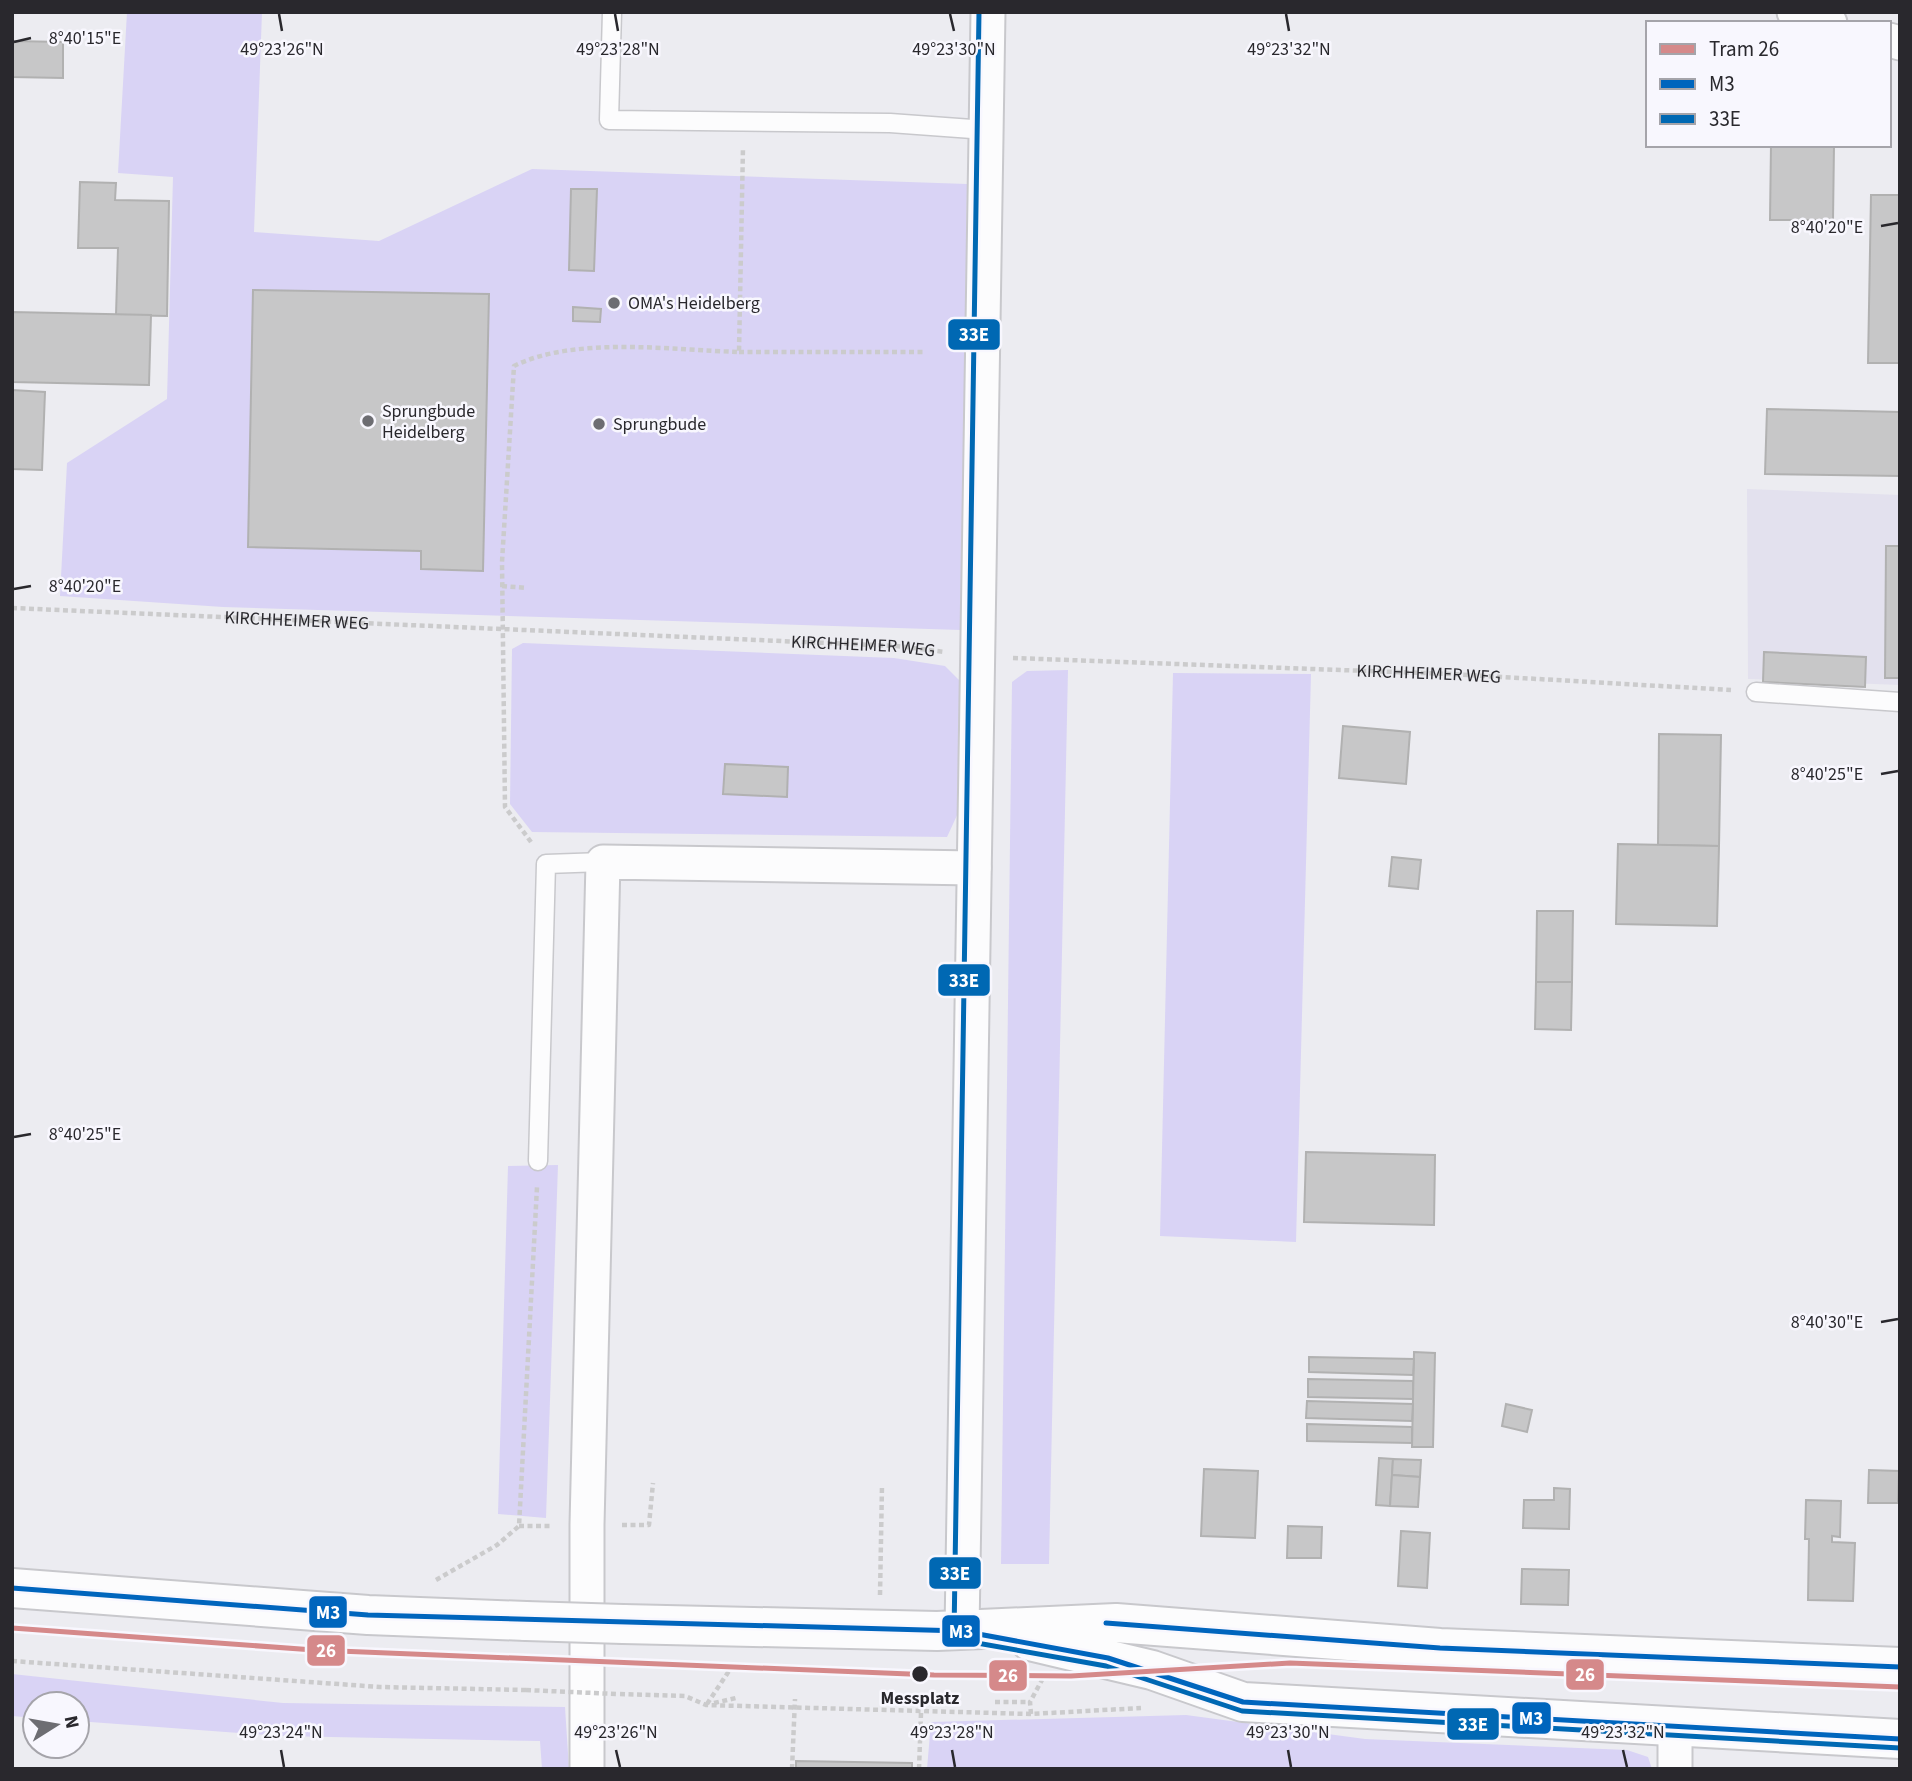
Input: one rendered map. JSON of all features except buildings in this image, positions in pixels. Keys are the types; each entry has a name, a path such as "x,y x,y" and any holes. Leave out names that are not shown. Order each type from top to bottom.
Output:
{"street":[{"path":"962,1631 988,12"},
{"path":"1794,12 1823,21"},
{"path":"587,1769 587,1525 603,862 974,868"},
{"path":"12,1588 368,1615 962,1631 1116,1623 1440,1648 1900,1667"},
{"path":"962,1631 1098,1656 1244,1702 1900,1739"},
{"path":"1675,1726 1675,1769"}],"lane":[{"path":"612,12 609,120 890,123 986,130"},
{"path":"1756,692 1900,702"},
{"path":"538,1161 547,864 603,862"}],"path":[{"path":"739,352 743,121"},
{"path":"547,864 505,807 502,586 514,366 531,357 580,348 739,352 925,352"},
{"path":"502,586 527,588"},
{"name":"KIRCHHEIMER WEG","path":"12,608 897,646 977,656 1450,674 1756,692"},
{"path":"424,1587 497,1545 519,1526 538,1161"},
{"path":"649,1525 653,1483"},
{"path":"880,1582 882,1485"},
{"path":"706,1705 737,1659"},
{"path":"12,1661 380,1687 685,1696 706,1705 1031,1714 1150,1707"},
{"path":"706,1705 736,1698"},
{"path":"792,1769 795,1699"},
{"path":"995,1702 1030,1702"},
{"path":"919,1769 921,1713"}],"shaded area":[{"name":"Sprungbude","path":"127,12 262,12 254,232 379,241 532,169 967,184 961,630 223,607 60,596 67,463 167,399 173,177 118,173"},
{"path":"1747,489 1900,495 1900,685 1748,679"},
{"path":"523,643 894,658 945,666 961,682 959,811 947,837 532,832 510,804 512,649"},
{"path":"1068,670 1049,1564 1001,1564 1012,682 1027,671"},
{"path":"1173,673 1311,674 1296,1242 1160,1236"},
{"path":"558,1165 546,1518 498,1514 508,1166"},
{"path":"12,1674 283,1703 565,1707 569,1769 542,1769 540,1741 280,1736 91,1722 91,1690 21,1690 21,1717 12,1716"},
{"path":"1186,1715 1365,1739 1627,1750 1648,1757 1652,1769 927,1769 931,1722"}],"tram line":[{"name":"26","path":"12,1628 314,1650 934,1675 1071,1676 1290,1663 1900,1687"}],"transit line":[{"name":"33E","path":"979,12 954,1635 960,1640 1106,1666 1242,1711 1900,1748"},
{"name":"M3","path":"12,1588 368,1615 962,1631 1108,1658 1243,1702 1900,1739"},
{"name":"M3","path":"1106,1623 1440,1648 1900,1667"}],"place":[{"name":"OMA's Heidelberg","path":"614,303"},
{"name":"Sprungbude Heidelberg","path":"368,421"},
{"name":"Sprungbude","path":"599,424"},
{"name":"Messplatz","path":"920,1674"}]}
